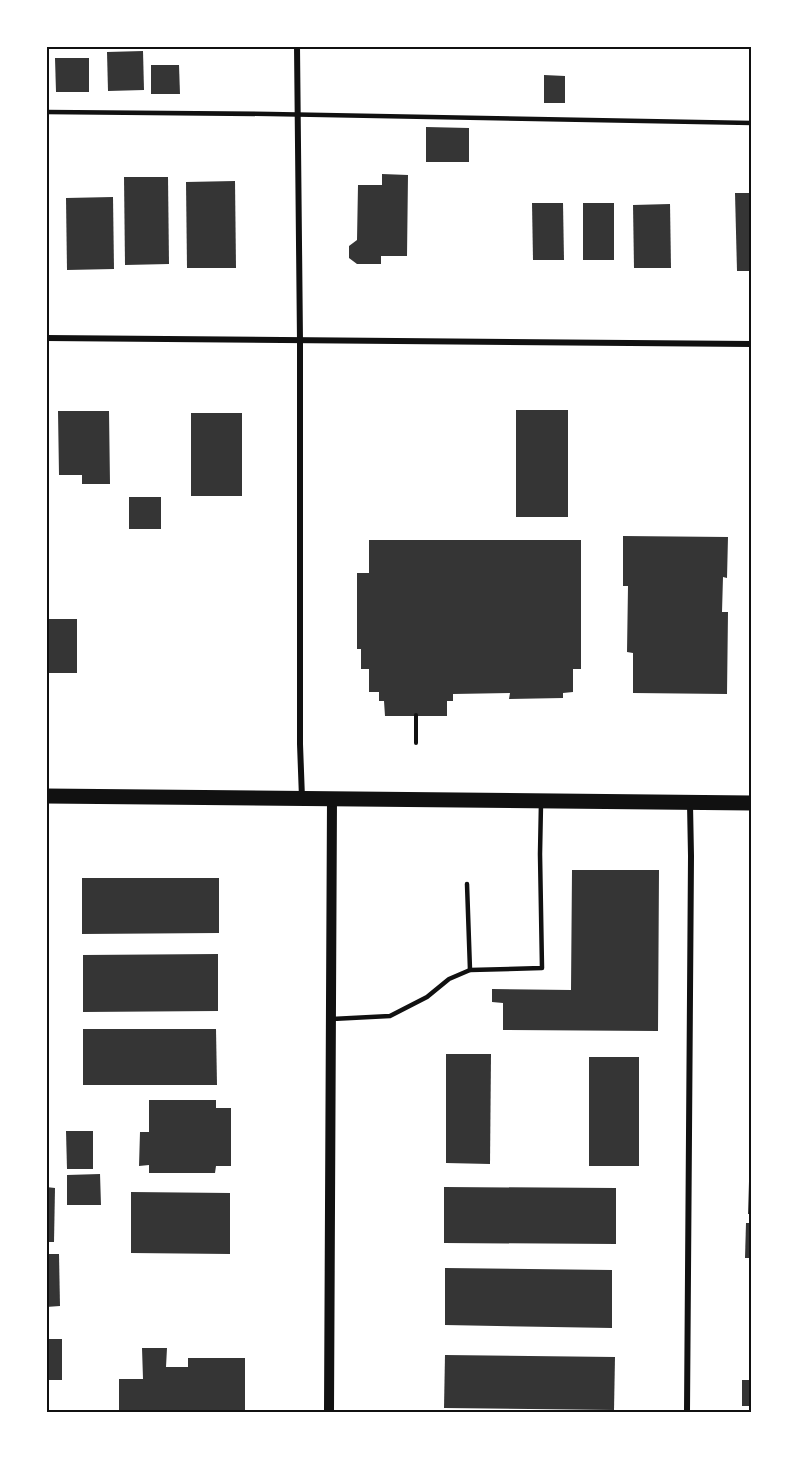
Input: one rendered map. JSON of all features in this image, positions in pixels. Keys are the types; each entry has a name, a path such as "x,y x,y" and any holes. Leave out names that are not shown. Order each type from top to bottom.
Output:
{"main road":[{"path":"46,796 752,803"}],"street":[{"path":"297,46 302,799"},
{"path":"46,338 752,344"},
{"path":"330,1413 332,799"},
{"path":"687,1413 690,802"}],"lane":[{"path":"46,112 752,123"},
{"path":"332,1018 390,1016 427,997 449,979 470,970 542,968 541,801"},
{"path":"467,884 470,970"}],"path":[{"path":"416,715 416,743"}],"building":[{"path":"143,51 144,90 108,91 107,52"},
{"path":"55,58 89,58 89,92 56,92"},
{"path":"151,65 179,65 180,94 151,94"},
{"path":"544,75 565,76 565,103 544,103"},
{"path":"426,127 469,128 469,162 426,162"},
{"path":"382,174 408,175 407,256 381,256 381,264 357,264 349,258 349,246 357,240 358,185 382,185"},
{"path":"124,177 168,177 169,264 125,265"},
{"path":"235,181 236,268 187,268 186,182"},
{"path":"735,193 752,193 752,271 737,271"},
{"path":"113,197 114,269 67,270 66,198"},
{"path":"532,203 563,203 564,260 533,260"},
{"path":"583,203 614,203 614,260 583,260"},
{"path":"670,204 671,268 634,268 633,205"},
{"path":"516,410 568,410 568,517 516,517"},
{"path":"58,411 109,411 110,484 82,484 82,475 59,475"},
{"path":"191,413 242,413 242,496 191,496"},
{"path":"129,497 161,497 161,529 129,529"},
{"path":"623,536 728,537 727,578 723,577 722,612 728,612 727,694 633,693 633,653 627,652 628,586 623,586"},
{"path":"369,540 581,540 581,669 573,669 573,692 563,693 563,698 509,699 510,693 453,694 453,701 447,701 447,716 385,716 384,701 379,701 379,692 369,692 369,669 361,669 361,649 357,649 357,573 369,573"},
{"path":"46,619 77,619 77,673 46,673"},
{"path":"572,870 659,870 658,1031 503,1030 503,1003 492,1002 492,989 571,990"},
{"path":"82,878 219,878 219,933 82,934"},
{"path":"218,954 218,1011 83,1012 83,955"},
{"path":"83,1029 216,1029 217,1085 83,1085"},
{"path":"446,1054 491,1054 490,1164 446,1163"},
{"path":"589,1057 639,1057 639,1166 589,1166"},
{"path":"149,1100 216,1100 216,1108 231,1108 231,1166 216,1166 215,1173 149,1173 149,1165 139,1166 140,1132 149,1132"},
{"path":"66,1131 93,1131 93,1169 67,1169"},
{"path":"100,1174 101,1205 67,1205 67,1175"},
{"path":"749,1181 752,1181 752,1214 748,1214"},
{"path":"46,1187 55,1188 54,1242 46,1242"},
{"path":"444,1187 616,1188 616,1244 444,1243"},
{"path":"131,1192 230,1193 230,1254 131,1253"},
{"path":"746,1223 752,1223 752,1258 745,1258"},
{"path":"46,1254 59,1254 60,1306 46,1307"},
{"path":"445,1268 612,1270 612,1328 445,1325"},
{"path":"46,1339 62,1339 62,1380 46,1380"},
{"path":"142,1348 167,1348 166,1367 188,1367 188,1358 245,1358 245,1412 119,1412 119,1379 143,1379"},
{"path":"445,1355 615,1357 614,1410 444,1408"},
{"path":"742,1380 752,1380 752,1406 742,1406"}]}
